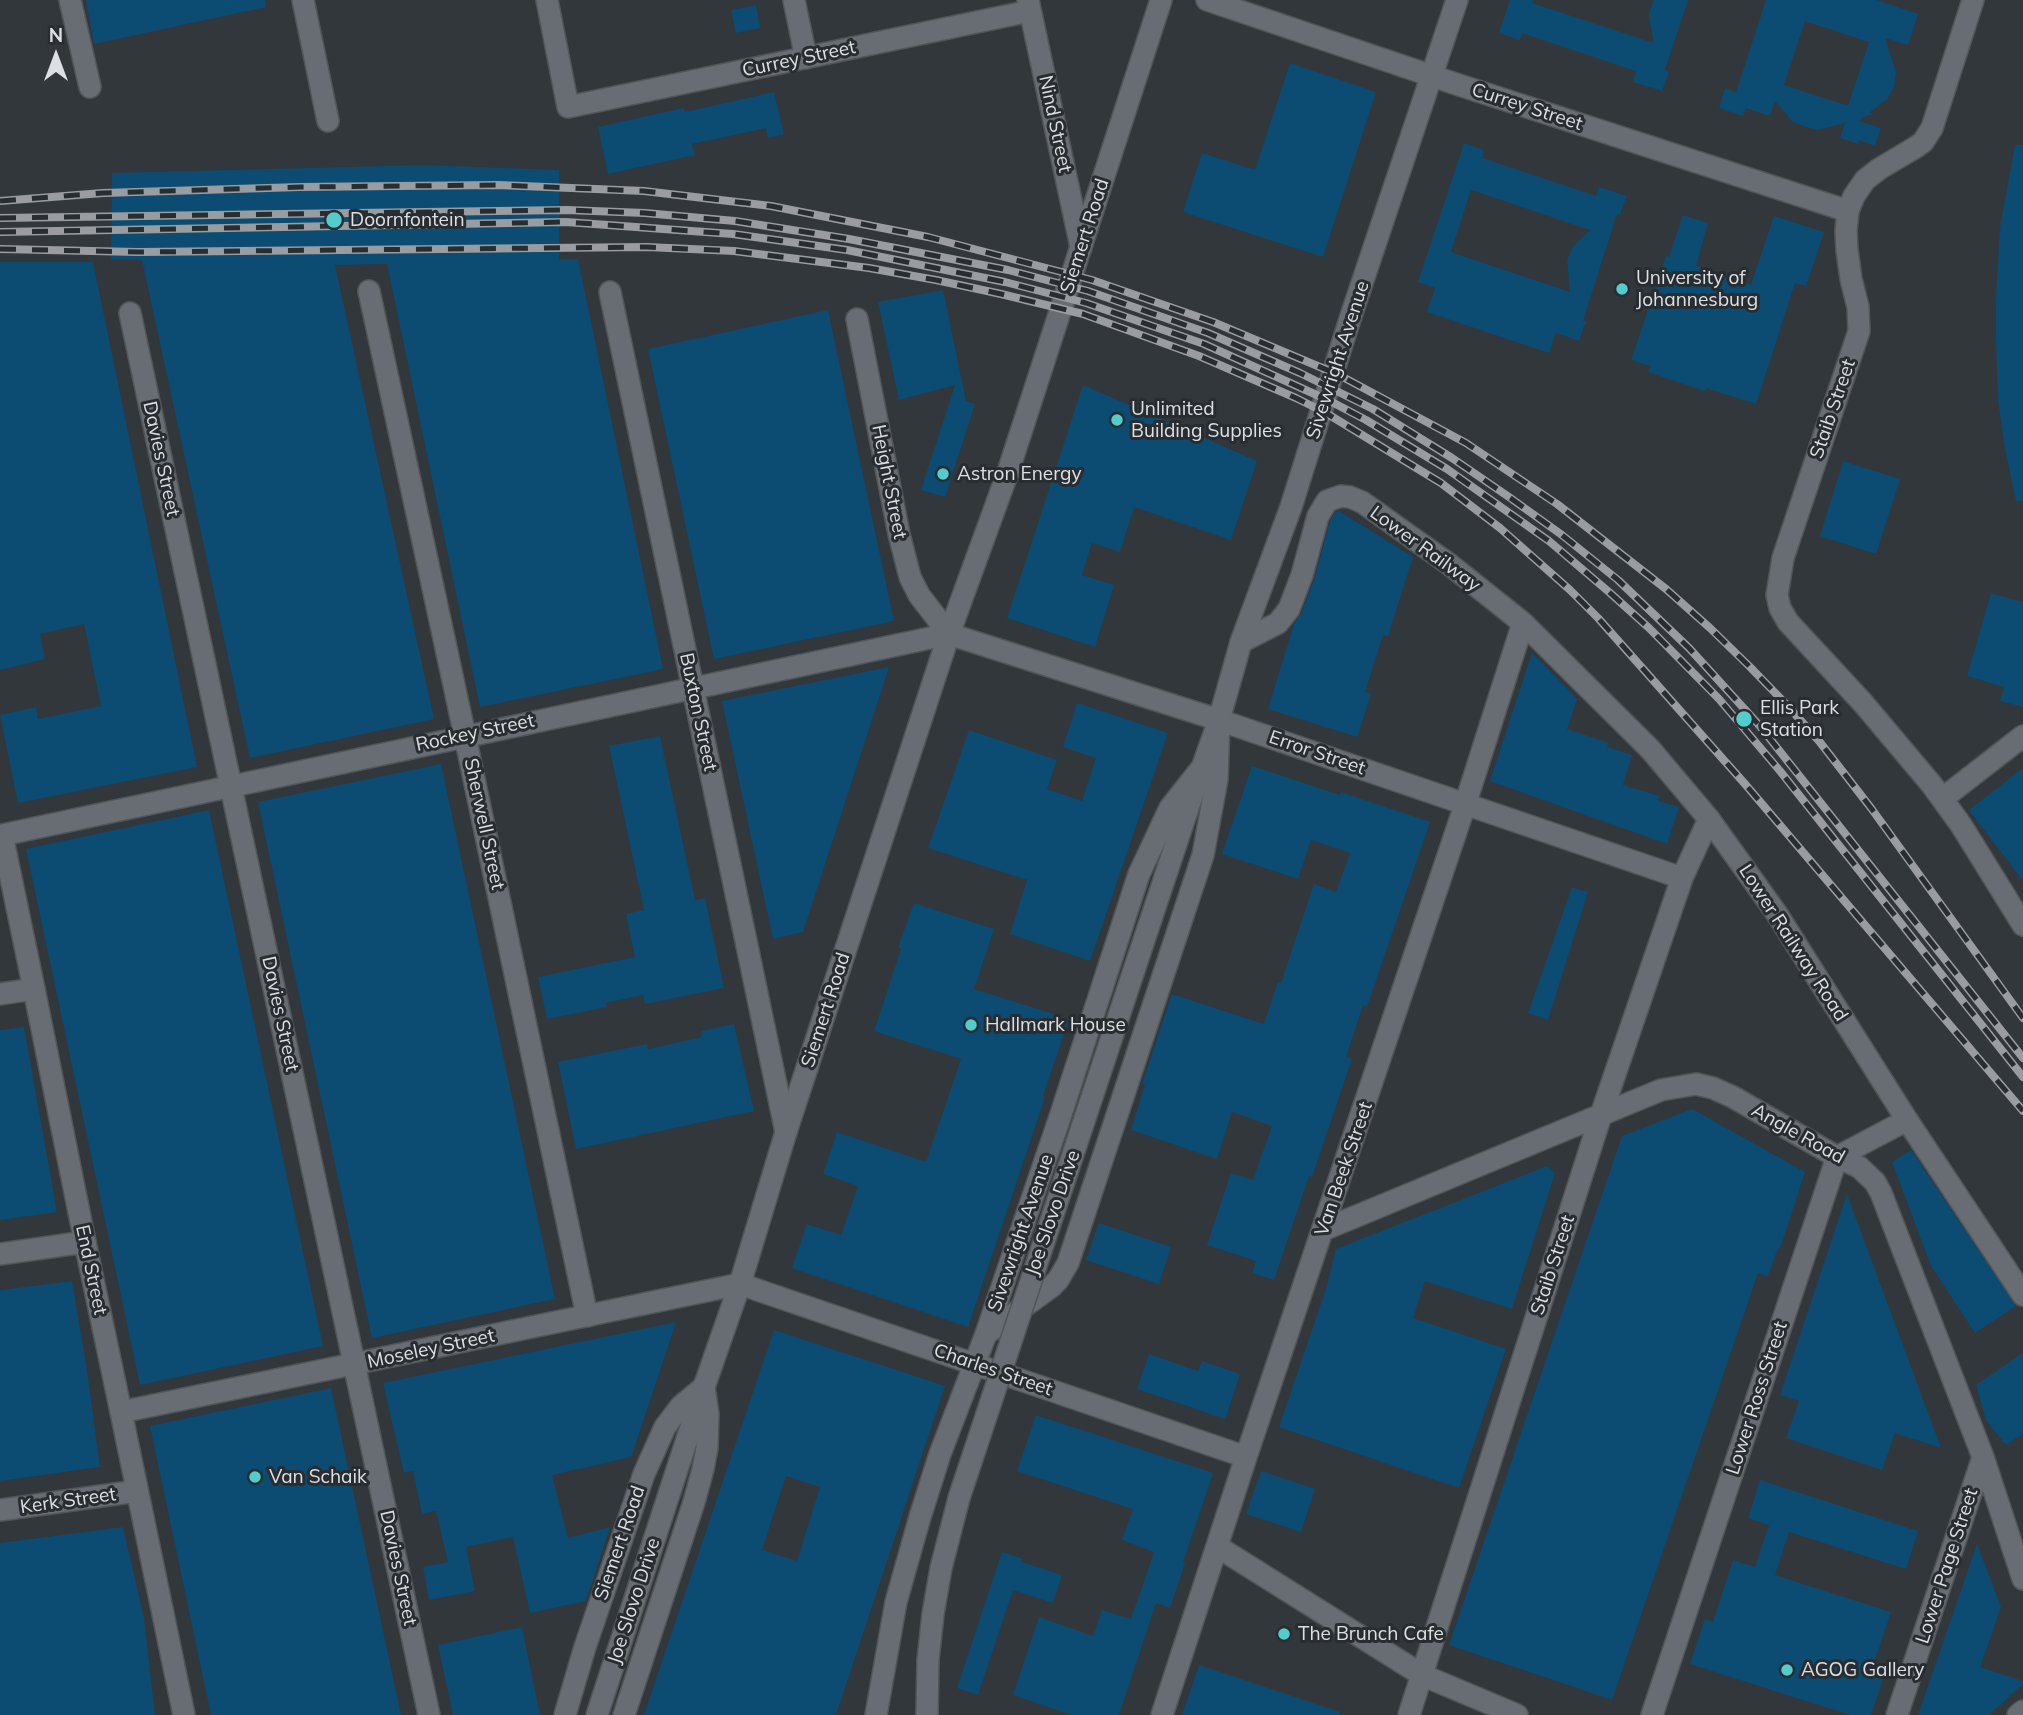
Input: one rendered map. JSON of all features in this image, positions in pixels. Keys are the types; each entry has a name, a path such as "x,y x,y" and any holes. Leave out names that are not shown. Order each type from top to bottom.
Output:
{"street":[{"path":"70,0 90,87"},
{"path":"303,0 328,121"},
{"name":"Currey Street","path":"547,0 568,107 806,58 1029,5"},
{"path":"794,0 806,58"},
{"name":"Siemert Road","path":"671,1486 740,1284 786,1132 949,634 1008,472 1161,0"},
{"name":"Currey Street","path":"1207,0 1848,211"},
{"name":"Sivewright Avenue","path":"1219,720 1241,642 1291,507 1350,319 1457,0"},
{"name":"Staib Street","path":"1973,0 1932,128 1923,142 1865,180 1848,211 1847,250 1858,307 1859,331 1783,558 1777,595 1780,608 1788,622 1874,715 1942,799 2023,923"},
{"name":"Nind Street","path":"1029,5 1081,247"},
{"name":"Sherwell Street","path":"369,291 587,1316"},
{"name":"Buxton Street","path":"610,292 786,1132"},
{"name":"Davies Street","path":"130,313 429,1715"},
{"name":"Height Street","path":"857,319 909,577 919,595 949,634"},
{"name":"Lower Railway","path":"1241,642 1278,623 1289,609 1302,575 1318,516 1327,501 1341,496 1362,502 1449,564 1523,622"},
{"name":"Van Beek Street","path":"1162,1715 1465,805 1523,622"},
{"name":"Lower Railway Road","path":"1523,622 1650,749 1709,819 1777,914 1907,1120 2023,1295"},
{"name":"Rockey Street","path":"1,829 230,786 949,634"},
{"name":"Error Street","path":"949,634 1219,720 1682,878"},
{"path":"986,1334 1051,1287 1068,1263 1203,855 1217,779 1219,720"},
{"name":"Joe Slovo Drive","path":"927,1715 928,1660 933,1614 941,1568 959,1498 1219,720"},
{"path":"1942,799 2023,736"},
{"name":"Sivewright Avenue","path":"876,1715 896,1602 920,1517 1060,1117 1139,874 1170,808 1203,765"},
{"name":"Staib Street","path":"1409,1715 1601,1115 1682,878 1709,819"},
{"name":"End Street","path":"1,829 184,1715"},
{"path":"0,994 34,989"},
{"name":"Angle Road","path":"1323,1230 1661,1090 1696,1084 1733,1097 1867,1173 1881,1193 1983,1457 2023,1579"},
{"path":"1837,1157 1907,1120"},
{"name":"Lower Ross Street","path":"1652,1715 1837,1157"},
{"path":"0,1254 85,1242"},
{"name":"Moseley Street","path":"121,1412 740,1284"},
{"name":"Charles Street","path":"740,1284 1246,1457"},
{"name":"Siemert Road","path":"565,1715 585,1647 644,1474 665,1427 681,1406 704,1387"},
{"name":"Siemert Road","path":"624,1715 691,1514 703,1469 708,1414 704,1387"},
{"name":"Lower Page Street","path":"1897,1715 1983,1457"},
{"name":"Joe Slovo Drive","path":"597,1715 671,1486"},
{"name":"Kerk Street","path":"0,1510 137,1491"},
{"path":"1218,1547 1422,1675 1517,1715"},
{"path":"2018,1715 2023,1711"}],"building":[{"path":"86,0 265,0 266,7 94,44"},
{"path":"1510,0 1533,0 1532,3 1654,43 1649,12 1654,0 1688,0 1665,70 1669,72 1662,91 1633,82 1636,71 1522,33 1520,40 1499,33"},
{"path":"1766,0 1877,0 1918,14 1908,45 1885,38 1896,72 1894,87 1887,99 1869,113 1875,114 1859,121 1881,128 1875,146 1859,140 1858,144 1840,138 1845,123 1818,130 1805,127 1792,121 1775,101 1770,116 1746,108 1743,116 1719,108 1725,88 1736,92","holes":["1805,21 1869,42 1848,106 1784,85"]},
{"path":"756,5 760,28 736,33 731,10"},
{"path":"1290,63 1376,92 1323,257 1183,212 1202,153 1255,170"},
{"path":"774,92 784,134 768,138 766,128 692,144 695,155 608,174 598,127 684,108 685,112"},
{"path":"1464,143 1484,150 1482,158 1596,196 1599,187 1627,196 1620,215 1617,214 1579,341 1556,333 1549,353 1427,312 1435,288 1418,282","holes":["1471,190 1590,230 1573,246 1567,260 1570,292 1451,252"]},
{"path":"2015,145 2023,145 2023,501 2016,501 2004,444 1998,399 1996,342 2000,227"},
{"path":"425,165 559,170 559,259 578,259 663,669 480,707 387,264 335,265 434,719 250,758 142,260 111,259 112,173"},
{"path":"1683,215 1708,223 1696,266 1751,285 1774,216 1824,232 1806,286 1795,283 1756,404 1648,372 1650,366 1631,360 1666,256 1669,257"},
{"path":"0,262 93,262 197,767 18,803 0,715 36,707 38,719 101,706 84,624 40,634 45,659 0,670"},
{"path":"943,290 966,401 975,404 945,497 921,490 955,385 899,400 878,302"},
{"path":"828,310 894,621 714,659 648,349"},
{"path":"1083,385 1257,461 1231,540 1134,507 1120,552 1092,543 1082,575 1114,585 1095,647 1007,618"},
{"path":"1843,461 1900,479 1876,554 1820,536"},
{"path":"1339,511 1413,557 1388,636 1383,635 1365,692 1371,694 1357,737 1268,709 1294,624 1301,614 1314,580 1330,521"},
{"path":"1991,593 2023,602 2023,707 2000,701 2004,687 1967,676"},
{"path":"1532,653 1577,699 1567,729 1609,743 1607,747 1632,755 1623,785 1660,796 1658,801 1679,807 1667,844 1490,781"},
{"path":"889,667 803,932 773,939 722,701"},
{"path":"1077,703 1168,733 1090,961 1010,934 1027,880 928,848 969,730 1057,760 1047,789 1082,801 1096,758 1063,747"},
{"path":"660,736 695,900 705,898 724,988 645,1004 643,995 606,1003 607,1007 547,1019 538,977 635,957 626,914 644,910 609,746"},
{"path":"441,764 555,1299 372,1338 258,802"},
{"path":"1252,766 1430,822 1367,1007 1363,1005 1346,1057 1352,1059 1274,1280 1252,1273 1256,1261 1207,1245 1231,1173 1253,1180 1272,1126 1232,1112 1217,1159 1131,1130 1145,1085 1142,1084 1172,994 1264,1024 1278,982 1281,983 1314,884 1336,892 1350,853 1311,840 1298,879 1222,854"},
{"path":"2023,768 2023,881 1969,810"},
{"path":"209,810 323,1346 140,1385 26,849"},
{"path":"1572,887 1588,892 1548,1020 1528,1013"},
{"path":"914,903 994,929 974,989 1069,1019 968,1327 792,1268 807,1224 841,1235 858,1186 823,1174 837,1132 926,1162 961,1059 874,1031 901,949 898,947"},
{"path":"734,1024 754,1111 576,1149 558,1062 647,1044 648,1049 702,1037 701,1031"},
{"path":"24,1027 57,1212 0,1220 0,1030"},
{"path":"1692,1109 1805,1172 1780,1249 1778,1248 1768,1276 1758,1273 1612,1700 1449,1645 1622,1136"},
{"path":"1911,1150 2016,1306 1975,1333 1931,1266 1892,1162"},
{"path":"1547,1166 1555,1173 1512,1309 1425,1281 1413,1318 1506,1349 1459,1488 1279,1427 1326,1289 1336,1249"},
{"path":"1847,1194 1941,1448 1895,1433 1882,1470 1786,1438 1799,1401 1780,1395"},
{"path":"1099,1223 1171,1247 1159,1284 1086,1260"},
{"path":"72,1281 100,1467 0,1481 0,1290"},
{"path":"676,1322 631,1457 552,1475 568,1538 610,1527 586,1601 530,1613 513,1537 466,1547 475,1591 429,1600 423,1567 448,1562 436,1511 422,1514 413,1471 404,1473 383,1383"},
{"path":"774,1330 945,1386 836,1715 644,1715","holes":["786,1476 820,1487 797,1561 762,1550"]},
{"path":"2023,1353 2023,1434 2006,1445 1986,1420 1976,1385"},
{"path":"1149,1354 1198,1371 1202,1361 1240,1374 1225,1419 1137,1389"},
{"path":"331,1388 401,1715 211,1715 150,1426"},
{"path":"1036,1415 1213,1473 1170,1608 1156,1603 1119,1715 1071,1715 1013,1695 1039,1617 1093,1636 1102,1610 1131,1619 1154,1552 1122,1540 1133,1509 1017,1471"},
{"path":"1261,1471 1315,1489 1301,1532 1246,1514"},
{"path":"1760,1480 1918,1531 1906,1569 1789,1532 1775,1575 1891,1612 1871,1672 1884,1676 1871,1715 1850,1715 1690,1664 1705,1619 1713,1622 1733,1560 1755,1567 1769,1525 1748,1518"},
{"path":"123,1527 144,1618 155,1715 0,1715 0,1543"},
{"path":"1977,1544 2001,1607 1980,1667 2023,1681 2023,1684 1989,1715 1918,1715"},
{"path":"1002,1552 1023,1559 1022,1562 1062,1575 1053,1603 1013,1590 978,1695 957,1688"},
{"path":"522,1627 540,1715 453,1715 438,1645"},
{"path":"1199,1665 1340,1712 1339,1715 1182,1715"}],"railway":[{"path":"0,201 103,193 300,187 498,185 644,191 771,206 928,237 1092,280 1213,322 1339,375 1466,443 1557,504 1666,589 1749,666 1819,741 1871,808 2023,1018"},
{"path":"0,218 567,210 645,213 735,221 849,239 1008,270 1088,291 1208,333 1300,373 1373,409 1509,497 1618,580 1689,648 1759,725 2023,1058"},
{"path":"0,232 566,222 733,234 847,250 1005,282 1086,303 1204,344 1330,401 1447,469 1549,541 1609,592 1719,699 1780,771 2023,1077"},
{"path":"0,249 138,252 647,247 734,251 869,268 1001,294 1083,314 1199,356 1326,413 1441,483 1500,528 1570,590 1745,784 2023,1111"}],"place":[{"name":"Doornfontein","path":"334,220"},
{"name":"University of Johannesburg","path":"1622,289"},
{"name":"Unlimited Building Supplies","path":"1117,420"},
{"name":"Astron Energy","path":"943,474"},
{"name":"Ellis Park Station","path":"1744,719"},
{"name":"Hallmark House","path":"971,1025"},
{"name":"Van Schaik","path":"255,1477"},
{"name":"The Brunch Cafe","path":"1284,1634"},
{"name":"AGOG Gallery","path":"1787,1670"}]}
